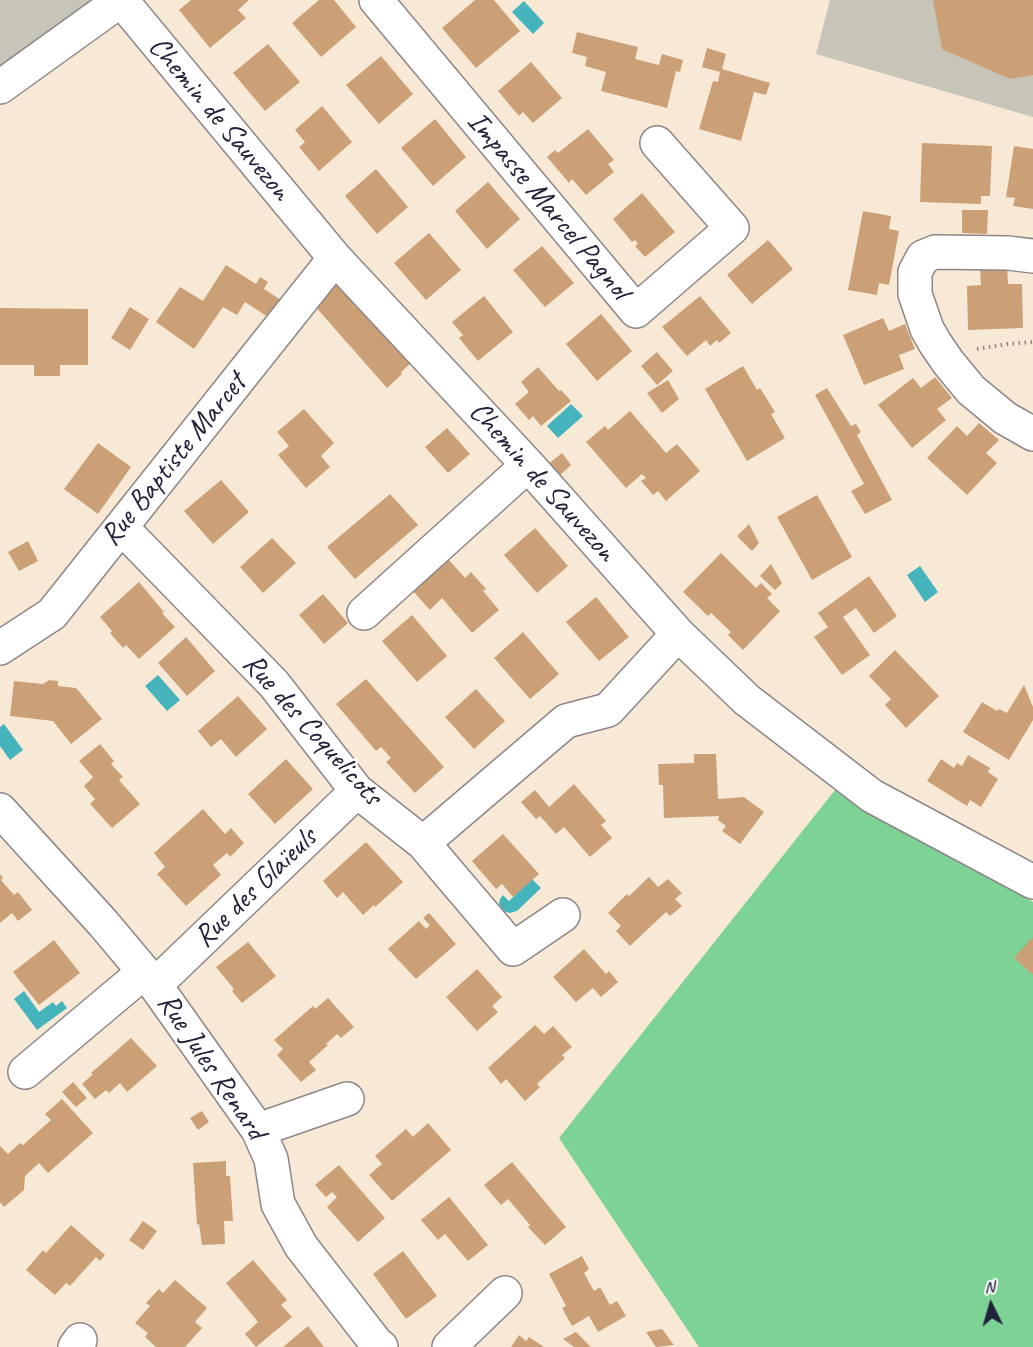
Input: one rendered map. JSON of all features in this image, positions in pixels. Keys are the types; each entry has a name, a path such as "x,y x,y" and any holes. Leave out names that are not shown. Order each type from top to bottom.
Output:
{"street":[{"path":"0,87 121,0"},
{"name":"Chemin de Sauvezon","path":"121,0 335,258 528,465 678,634 747,700 872,796 1033,882"},
{"name":"Impasse Marcel Pagnol","path":"376,0 636,310 732,228 657,143"},
{"path":"1033,256 1008,253 935,252 923,257 915,272 915,294 927,329 948,362 971,390 1005,418 1033,434"},
{"name":"Rue Baptiste Marcet","path":"0,648 52,614 335,258"},
{"path":"364,613 528,465"},
{"name":"Rue des Coquelicots","path":"121,527 274,684 357,790 423,843 513,949 563,915"},
{"path":"423,843 566,721 608,710 678,634"},
{"name":"Rue des Glaïeuls","path":"25,1072 149,979 357,790"},
{"name":"Rue Jules Renard","path":"0,810 103,923 149,979 258,1130 271,1159 278,1204 301,1246 381,1347"},
{"path":"258,1130 347,1099"},
{"path":"449,1347 505,1293"}],"path":[{"path":"948,362 963,351 1033,342"}],"shaded area":[{"path":"0,0 105,0 0,75"},
{"path":"830,0 1033,0 1033,117 816,54"}],"green space":[{"path":"835,790 1033,902 1033,1347 699,1347 559,1138"}],"water":[{"path":"524,1 544,23 533,34 512,12"},
{"path":"571,404 583,416 558,438 547,426"},
{"path":"920,566 938,592 925,602 907,575"},
{"path":"158,675 180,700 167,711 145,686"},
{"path":"4,724 23,750 10,760 0,746 0,727"},
{"path":"532,879 541,888 517,911 510,913 504,911 499,904 503,895 509,901"},
{"path":"24,991 39,1012 53,1002 56,1006 62,1001 67,1008 37,1030 14,999"}],"building":[{"path":"191,0 249,0 238,10 246,18 210,48 179,10"},
{"path":"319,0 334,0 356,27 321,57 292,23"},
{"path":"475,0 494,0 520,31 476,68 442,28"},
{"path":"933,0 1033,0 1033,75 1010,79 942,49"},
{"path":"577,32 638,47 635,59 659,65 662,54 683,60 680,72 676,71 667,108 601,91 606,72 585,66 587,57 572,53"},
{"path":"268,44 300,82 265,111 233,73"},
{"path":"707,48 726,54 722,69 770,83 766,95 754,92 741,141 699,129 713,81 718,82 720,72 702,67"},
{"path":"381,56 413,94 379,124 346,85"},
{"path":"531,62 562,98 533,123 523,112 519,116 498,91"},
{"path":"322,106 352,142 319,171 299,147 305,142 295,130"},
{"path":"435,119 466,157 433,186 401,148"},
{"path":"588,129 614,160 608,164 614,172 586,195 572,179 569,183 547,157 555,150 558,153"},
{"path":"922,143 992,146 990,196 981,196 981,204 920,202"},
{"path":"1014,146 1033,149 1033,209 1013,206 1015,198 1006,197"},
{"path":"376,169 408,207 377,234 345,196"},
{"path":"488,182 520,219 487,249 455,211"},
{"path":"642,193 675,232 645,257 635,246 638,244 635,240 632,242 613,219"},
{"path":"962,210 988,210 987,234 962,233"},
{"path":"863,211 891,216 889,229 899,231 889,285 879,283 877,295 848,290"},
{"path":"429,233 461,270 426,300 394,263"},
{"path":"768,240 793,269 752,304 727,275"},
{"path":"542,246 574,283 545,307 513,270"},
{"path":"226,265 256,284 260,277 268,282 264,289 284,302 271,319 245,302 237,315 223,307 194,349 156,322 180,287 203,301"},
{"path":"1007,267 1008,284 1022,284 1023,328 968,330 967,286 981,285 980,268"},
{"path":"334,272 414,360 387,388 306,296"},
{"path":"484,296 513,332 478,361 459,338 463,335 452,322"},
{"path":"700,296 731,333 719,343 717,340 710,346 706,340 687,356 662,327"},
{"path":"130,307 149,319 130,350 111,338"},
{"path":"0,308 88,309 88,365 60,365 60,376 34,376 34,365 0,365"},
{"path":"601,314 632,351 597,381 566,344"},
{"path":"883,318 889,331 905,324 915,349 899,355 904,369 864,385 843,335"},
{"path":"657,352 673,371 657,385 641,366"},
{"path":"743,366 757,390 760,388 775,412 771,414 785,438 747,461 705,389"},
{"path":"538,367 571,401 541,426 533,416 529,420 515,404 529,392 521,382"},
{"path":"935,377 952,398 937,409 946,420 912,448 878,405 913,378 921,388"},
{"path":"668,380 679,399 662,413 647,393"},
{"path":"827,388 851,426 856,424 861,432 857,435 892,500 865,514 851,491 864,484 815,395"},
{"path":"304,409 334,443 321,456 330,467 306,488 278,455 289,446 277,432"},
{"path":"630,411 666,453 677,444 700,471 666,501 658,491 653,495 641,481 646,478 642,474 626,488 586,442 605,426 608,430"},
{"path":"979,423 999,440 986,453 997,463 967,495 927,458 957,426 967,436"},
{"path":"447,428 470,454 448,473 425,447"},
{"path":"98,443 131,467 98,514 64,489"},
{"path":"562,453 571,465 558,477 547,465"},
{"path":"221,480 249,512 213,544 184,511"},
{"path":"390,494 418,525 355,579 327,547"},
{"path":"817,495 852,557 812,580 777,517"},
{"path":"749,524 759,543 752,551 737,536"},
{"path":"535,528 568,566 537,593 504,555"},
{"path":"272,538 296,563 263,593 240,567"},
{"path":"28,541 38,561 19,571 8,552"},
{"path":"721,553 756,588 761,583 772,594 767,598 780,611 743,650 728,635 731,632 711,613 708,616 683,592"},
{"path":"448,559 465,578 471,572 486,589 483,591 499,610 472,633 442,598 430,610 412,590"},
{"path":"771,564 782,583 775,590 760,576"},
{"path":"869,576 897,616 874,633 856,608 843,617 870,655 842,675 814,637 828,627 818,613"},
{"path":"139,582 175,627 139,659 126,645 123,648 100,617"},
{"path":"323,594 348,623 324,644 299,615"},
{"path":"596,597 629,637 599,661 566,622"},
{"path":"412,615 447,656 417,682 382,641"},
{"path":"523,632 559,674 530,699 494,658"},
{"path":"186,637 215,671 187,696 158,663"},
{"path":"895,650 939,696 906,728 885,705 891,699 869,676"},
{"path":"366,679 444,767 415,793 386,762 391,758 381,747 376,751 336,704"},
{"path":"49,680 58,681 58,686 76,688 102,719 71,744 53,721 10,716 14,681 43,684"},
{"path":"1024,685 1033,707 1033,720 1009,760 963,732 982,702 997,711 999,709 1007,713"},
{"path":"476,689 505,721 474,749 445,717"},
{"path":"238,696 267,729 236,757 221,739 211,747 198,731"},
{"path":"100,744 114,761 111,764 123,777 119,780 140,804 112,828 90,804 95,799 84,786 93,777 79,761"},
{"path":"694,754 716,754 718,799 744,797 764,812 740,844 722,831 726,826 718,820 719,816 664,818 663,785 659,785 658,764 694,763"},
{"path":"968,755 990,768 988,772 998,779 981,807 970,800 967,806 927,781 941,759 954,768 957,763 962,766"},
{"path":"286,759 313,789 275,824 248,794"},
{"path":"574,784 606,821 601,825 612,838 590,857 564,827 556,834 540,816 536,819 521,802 535,790 549,807"},
{"path":"203,809 225,834 231,828 244,843 230,857 227,853 213,865 221,875 186,906 157,874 165,867 154,853"},
{"path":"503,834 539,874 513,897 502,884 496,889 472,861"},
{"path":"366,842 403,882 363,915 343,892 337,898 323,881"},
{"path":"0,874 3,878 1,880 14,895 18,892 32,910 18,921 12,913 0,923"},
{"path":"649,877 658,887 668,879 682,893 675,899 682,906 670,916 666,912 630,946 616,931 621,926 608,913"},
{"path":"429,913 456,944 416,979 388,949 419,921 426,929 430,925 423,918"},
{"path":"1033,937 1033,975 1014,958"},
{"path":"54,940 80,973 39,1005 13,972"},
{"path":"248,942 276,976 242,1003 216,967"},
{"path":"584,949 606,974 609,971 618,982 601,997 593,988 576,1002 553,977"},
{"path":"477,969 502,997 492,1006 498,1012 477,1031 446,997"},
{"path":"328,998 354,1027 341,1038 337,1034 326,1044 328,1045 309,1062 316,1070 301,1082 277,1055 283,1049 274,1040 313,1006 315,1009"},
{"path":"535,1025 544,1034 553,1026 572,1047 562,1055 565,1058 537,1084 540,1087 525,1101 506,1079 501,1084 488,1068"},
{"path":"131,1038 157,1066 127,1092 120,1083 109,1093 106,1090 95,1099 82,1084 93,1074 91,1073"},
{"path":"73,1082 87,1098 76,1107 62,1092"},
{"path":"62,1099 93,1133 48,1173 39,1163 25,1176 24,1190 4,1207 0,1202 0,1146 8,1154 20,1143 23,1145 51,1120 45,1114"},
{"path":"202,1111 209,1122 198,1130 190,1118"},
{"path":"428,1123 451,1150 392,1201 369,1175 382,1164 375,1156 406,1129 413,1137"},
{"path":"226,1161 226,1176 230,1176 233,1221 224,1221 225,1244 202,1245 199,1224 197,1225 193,1163"},
{"path":"512,1162 566,1227 545,1245 528,1227 530,1225 508,1199 501,1205 484,1185"},
{"path":"339,1165 385,1218 358,1242 327,1207 337,1197 332,1192 326,1197 315,1185"},
{"path":"449,1197 488,1245 468,1261 445,1234 438,1240 421,1220"},
{"path":"143,1221 157,1231 143,1250 129,1240"},
{"path":"71,1225 105,1255 100,1261 96,1257 70,1286 66,1283 55,1295 26,1270 43,1250 46,1253"},
{"path":"403,1251 437,1296 406,1319 373,1274"},
{"path":"582,1256 589,1269 584,1273 594,1291 600,1287 610,1305 617,1301 626,1316 598,1332 589,1316 572,1326 562,1308 566,1306 549,1274"},
{"path":"253,1260 287,1300 281,1305 292,1317 256,1347 245,1334 258,1322 226,1283"},
{"path":"175,1280 207,1308 195,1322 202,1328 185,1347 156,1347 145,1337 148,1333 135,1323 150,1306 146,1303 159,1289 163,1293"},
{"path":"308,1326 324,1347 283,1347"},
{"path":"662,1329 674,1345 656,1347 646,1332"},
{"path":"576,1332 591,1347 574,1347 563,1339"},
{"path":"519,1335 526,1341 529,1337 544,1347 511,1347"}]}
